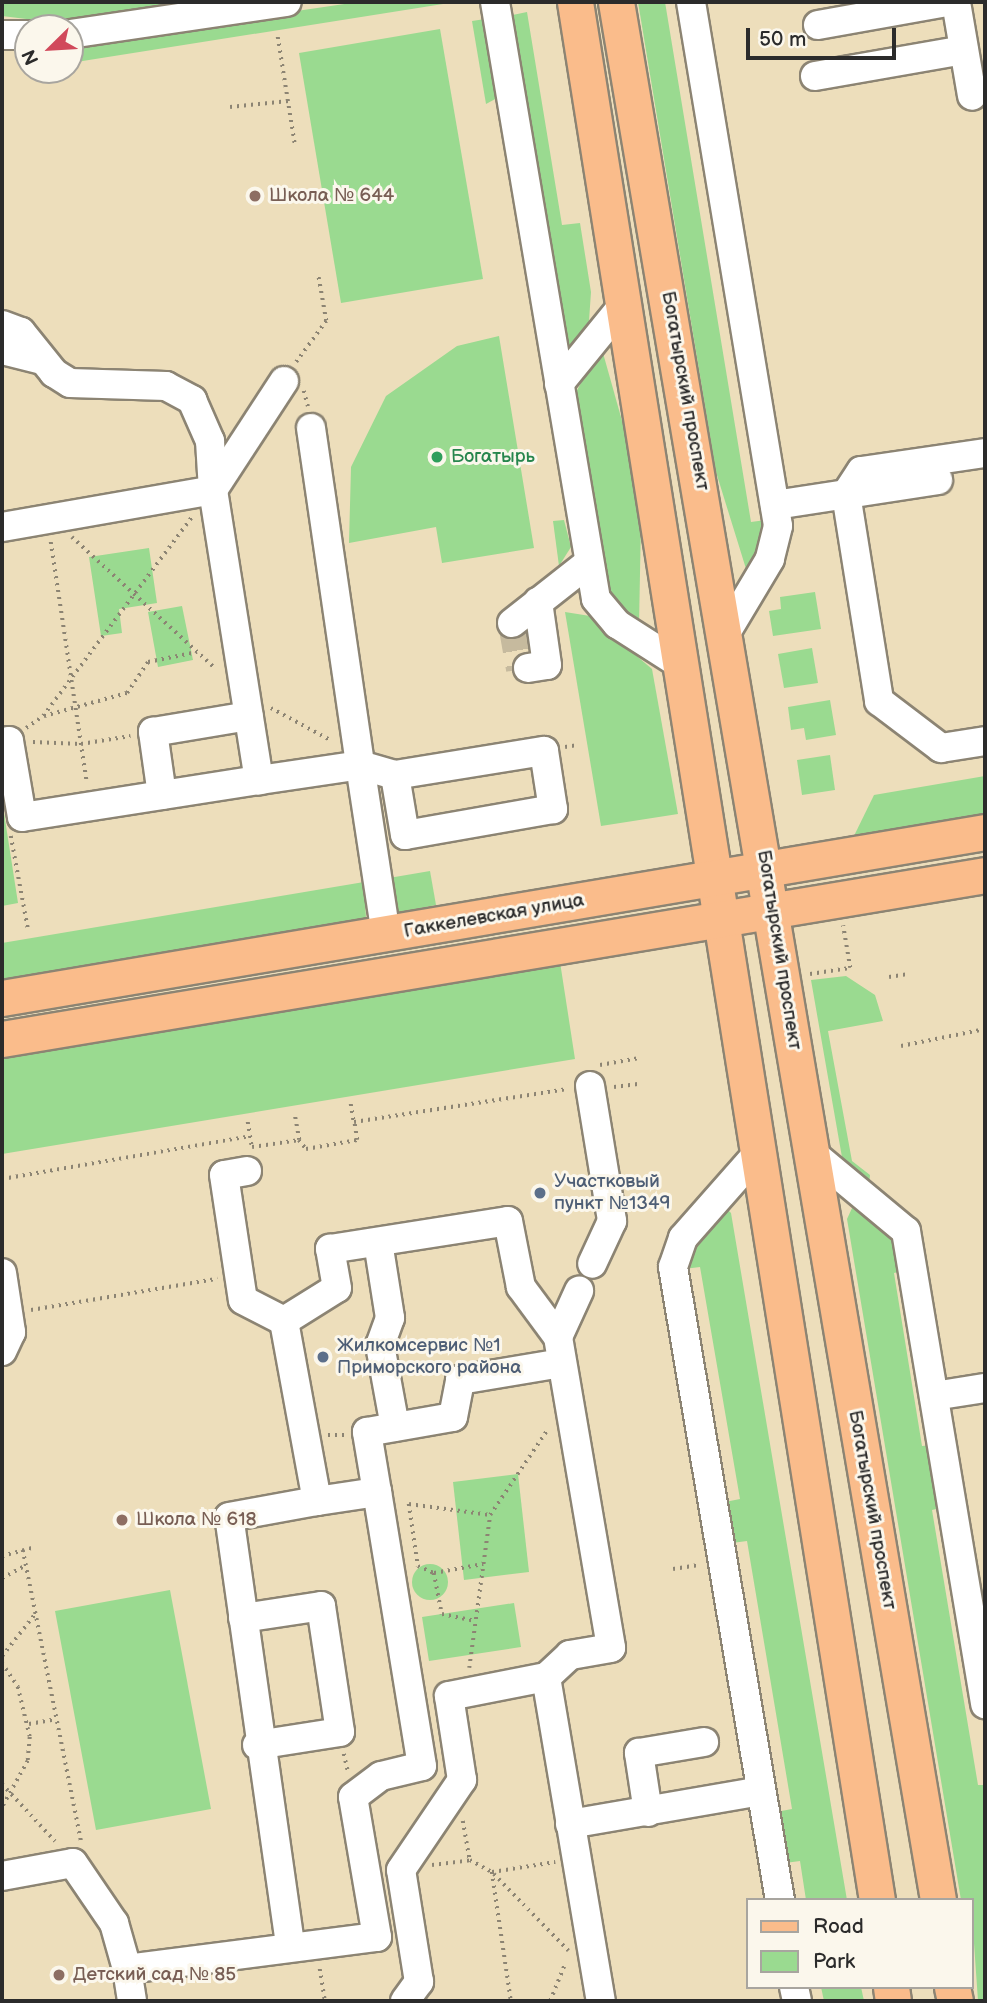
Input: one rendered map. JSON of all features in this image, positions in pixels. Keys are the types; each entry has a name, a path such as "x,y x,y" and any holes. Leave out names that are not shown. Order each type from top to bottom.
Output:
{"main road":[{"path":"575,2 678,663 877,1898"},
{"name":"Богатырский проспект","path":"616,2 727,631 938,1898"},
{"name":"Гаккелевская улица","path":"2,998 766,872 985,832"},
{"name":"Гаккелевская улица","path":"2,1038 985,875"}],"street":[{"path":"84,32 287,2"},
{"path":"495,2 587,564 605,614 678,663"},
{"path":"691,2 775,505 770,559 727,631"},
{"path":"818,25 947,2"},
{"path":"956,2 972,96"},
{"path":"815,75 964,50"},
{"path":"559,384 624,304"},
{"path":"2,325 21,332 42,360 70,383 166,386 192,400 210,441 213,490 259,780"},
{"path":"2,350 42,360"},
{"path":"2,527 213,490 290,372"},
{"path":"311,428 386,934"},
{"path":"985,453 861,471 846,494 878,701 941,748 985,741"},
{"path":"775,505 938,480"},
{"path":"512,623 587,564"},
{"path":"528,668 547,665 538,602"},
{"path":"162,795 153,732 247,705"},
{"path":"5,741 22,817 259,780 359,760 395,775 544,751 553,809 405,835 395,775"},
{"path":"373,851 495,830 518,815"},
{"path":"590,1086 612,1221 592,1264"},
{"path":"812,1153 906,1231 985,1704"},
{"path":"757,1154 683,1238 673,1267 780,1898"},
{"path":"249,1159 224,1175 243,1300 285,1321"},
{"path":"285,1321 337,1287 330,1249 508,1221 521,1287 560,1350 611,1648 570,1655 546,1678 413,1703"},
{"path":"378,1241 390,1318 380,1345 395,1427"},
{"path":"2,1273 11,1332 2,1351"},
{"path":"560,1350 579,1291"},
{"path":"285,1321 317,1501"},
{"path":"127,1969 377,1937 353,1797 382,1776 422,1766 367,1432 453,1417 460,1380 560,1350"},
{"path":"934,1396 985,1388"},
{"path":"303,1946 257,1745 229,1517 377,1492"},
{"path":"243,1618 321,1606 340,1732 257,1745"},
{"path":"546,1678 601,2001"},
{"path":"405,2001 419,1982 401,1870 462,1780 457,1695"},
{"path":"648,1812 639,1753 704,1742"},
{"path":"570,1824 761,1791"},
{"path":"2,1876 73,1863 114,1923 127,1969 132,2001"}],"path":[{"path":"278,37 295,144"},
{"path":"230,107 289,101"},
{"path":"290,372 326,321 318,275"},
{"path":"43,716 213,490"},
{"path":"47,519 97,555 134,596 197,652 247,705 359,760"},
{"path":"47,519 91,806"},
{"path":"5,741 43,716 127,693 148,662 197,652"},
{"path":"5,741 81,744 153,732"},
{"path":"22,817 10,831 29,929"},
{"path":"810,974 850,968 841,914"},
{"path":"889,977 909,974"},
{"path":"901,1046 985,1029"},
{"path":"354,1122 590,1086"},
{"path":"294,1113 299,1140 306,1149 357,1140 351,1104"},
{"path":"2,1179 250,1136"},
{"path":"249,1159 299,1140"},
{"path":"9,1313 240,1275"},
{"path":"457,1695 475,1621 490,1515 569,1398"},
{"path":"303,1425 333,1437 367,1432"},
{"path":"377,1492 409,1504 490,1515"},
{"path":"409,1504 418,1566 434,1573 483,1564"},
{"path":"2,1556 35,1547"},
{"path":"2,1784 73,1863 82,1850 23,1550"},
{"path":"2,1578 26,1565"},
{"path":"673,1569 702,1565"},
{"path":"434,1573 442,1614 475,1621"},
{"path":"2,1656 36,1613"},
{"path":"2,1663 29,1724 27,1761 14,1795 2,1808"},
{"path":"29,1724 56,1719"},
{"path":"340,1732 353,1797"},
{"path":"492,1872 576,1858"},
{"path":"401,1870 470,1860 492,1872 571,1954"},
{"path":"492,1872 511,2001"},
{"path":"303,1946 326,2001"},
{"path":"550,2001 564,1965"}],"green space":[{"path":"213,2 84,20 84,14 2,16 2,3"},
{"path":"358,2 443,4 84,61 84,42"},
{"path":"638,2 665,2 751,522 766,520 763,545 747,572 716,472"},
{"path":"527,12 562,225 580,223 591,292 589,321 570,350 508,16"},
{"path":"485,19 499,97 486,104 472,21"},
{"path":"440,29 483,279 341,303 299,53"},
{"name":"Богатырь","path":"499,336 534,548 442,563 436,527 349,543 351,467 386,396 457,346"},
{"path":"597,353 603,353 626,435 641,521 639,625 609,600 575,394"},
{"path":"564,520 571,547 559,566 553,521"},
{"path":"149,548 157,603 119,609 122,633 101,636 89,557"},
{"path":"815,592 821,629 773,636 769,611 781,609 780,597"},
{"path":"182,606 193,660 158,667 148,612"},
{"path":"565,612 590,616 652,669 678,814 601,826"},
{"path":"812,648 818,683 784,688 778,654"},
{"path":"830,700 836,735 806,740 804,728 791,730 788,707"},
{"path":"830,755 835,790 802,795 797,760"},
{"path":"985,776 985,819 851,842 874,795"},
{"path":"2,800 18,903 2,906"},
{"path":"430,871 436,905 391,914 383,879"},
{"path":"364,882 366,918 2,979 2,943"},
{"path":"560,962 575,1059 2,1154 2,1055"},
{"path":"846,976 875,995 883,1021 828,1031 852,1161 870,1175 869,1186 843,1163 811,980"},
{"path":"853,1206 893,1233 906,1270 894,1273 922,1446 934,1445 945,1507 932,1510 978,1785 985,1785 985,2001 978,2001 973,1898 961,1898 847,1219"},
{"path":"727,1209 731,1213 847,1898 806,1898 800,1861 785,1863 776,1812 792,1809 747,1541 732,1543 725,1502 740,1499 700,1267 684,1269 685,1251"},
{"path":"518,1474 529,1572 464,1580 453,1482"},
{"path":"430,1564 442,1570 448,1582 442,1594 430,1600 418,1594 412,1582 418,1570"},
{"path":"170,1590 211,1809 96,1830 55,1611"},
{"path":"514,1603 521,1647 429,1661 422,1617"},
{"path":"821,1989 861,1989 864,2001 824,2001"}],"tunnel":[{"path":"512,623 520,669 528,668"}],"place":[{"name":"Школа № 644","path":"255,196"},
{"name":"Богатырь","path":"437,457"},
{"name":"Участковый пункт №1349","path":"540,1193"},
{"name":"Жилкомсервис №1 Приморского района","path":"323,1357"},
{"name":"Школа № 618","path":"122,1520"},
{"name":"Детский сад № 85","path":"59,1975"}]}
